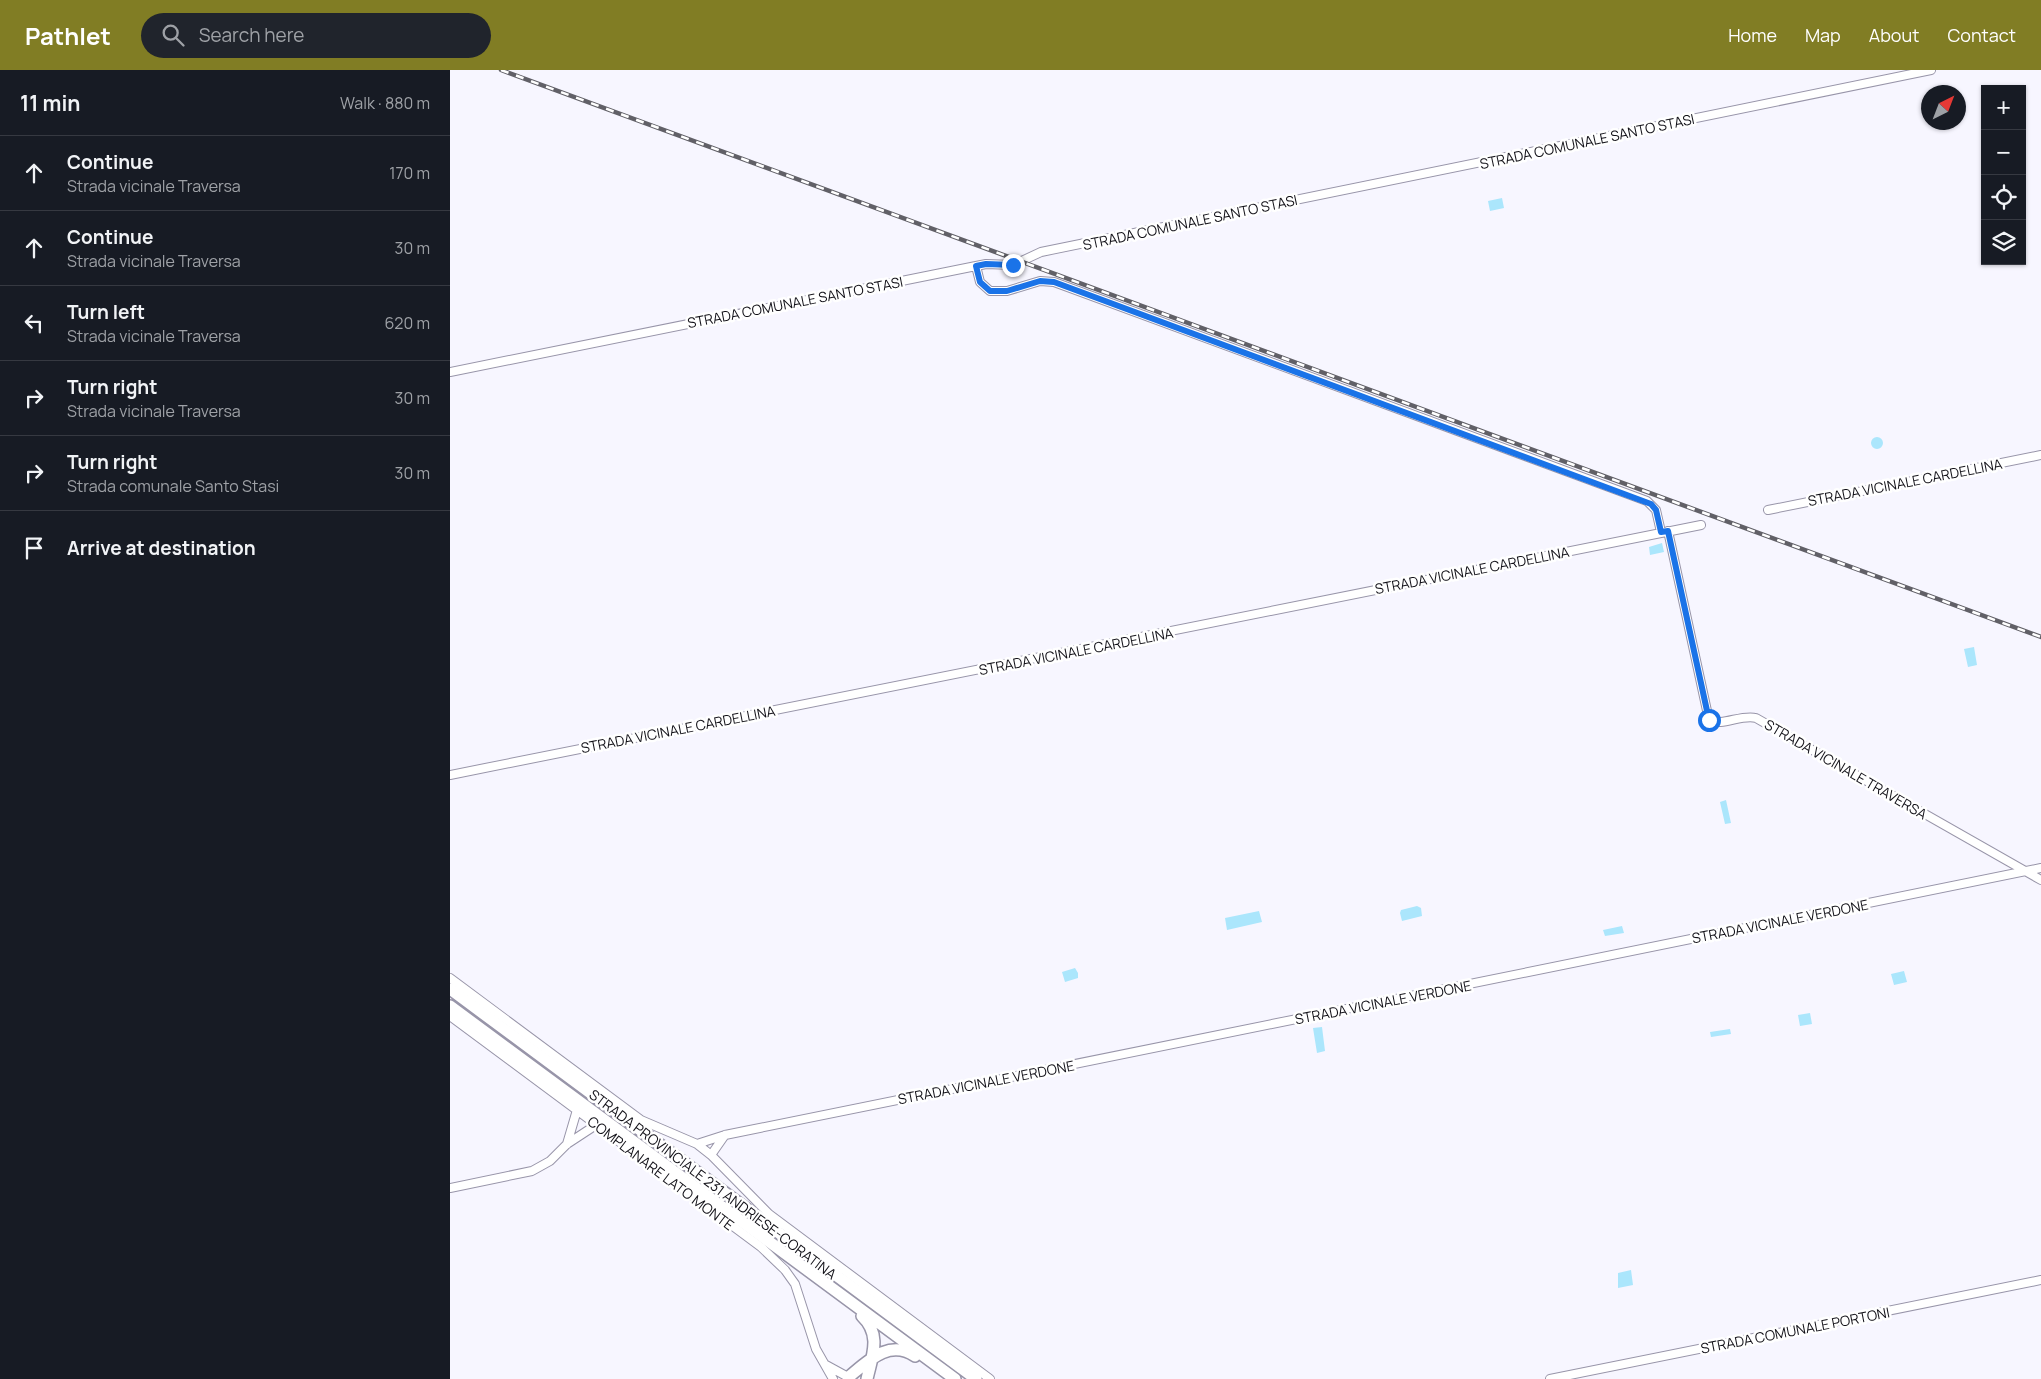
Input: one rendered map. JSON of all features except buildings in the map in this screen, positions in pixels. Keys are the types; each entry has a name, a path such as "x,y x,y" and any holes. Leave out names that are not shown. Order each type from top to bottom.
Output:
{"highway":[{"name":"STRADA PROVINCIALE 231 ANDRIESE-CORATINA","path":"450,989 976,1379"},
{"name":"STRADA PROVINCIALE 231 ANDRIESE-CORATINA","path":"450,1006 955,1379"},
{"path":"802,1265 870,1324 875,1340 867,1379"},
{"path":"851,1378 872,1358 887,1350 904,1350 948,1379"}],"street":[{"name":"STRADA COMUNALE SANTO STASI","path":"450,372 986,264 1013,265 1041,252 1931,70"},
{"name":"STRADA VICINALE TRAVERSA","path":"976,266 980,282 990,291 1007,291 1040,281 1054,282 1646,501 1656,510 1664,531 1709,720 1716,722 1747,717 1756,718 2041,880"},
{"name":"STRADA VICINALE CARDELLINA","path":"1768,510 2041,455"},
{"name":"STRADA VICINALE CARDELLINA","path":"450,775 1701,525"},
{"name":"STRADA VICINALE VERDONE","path":"697,1144 725,1135 2041,868"},
{"path":"450,978 641,1120 660,1130 697,1144 712,1155 769,1214 990,1379"},
{"name":"COMPLANARE LATO MONTE","path":"450,1016 761,1247 785,1270 799,1291 816,1349 833,1379"},
{"path":"567,1144 577,1110"},
{"path":"450,1188 532,1171 550,1161 567,1144 596,1125"},
{"path":"712,1155 725,1135"},
{"name":"STRADA COMUNALE PORTONI","path":"1551,1379 2041,1280"},
{"path":"826,1365 851,1378"}],"water":[{"path":"1502,198 1504,208 1490,211 1488,201"},
{"path":"1875,437 1879,437 1883,443 1879,449 1875,449 1871,445 1871,441"},
{"path":"1662,543 1664,552 1650,555 1649,547"},
{"path":"1974,647 1977,665 1968,667 1964,649"},
{"path":"1726,800 1731,823 1725,824 1720,802"},
{"path":"1417,906 1421,908 1422,916 1402,921 1401,910"},
{"path":"1259,911 1262,922 1227,930 1225,918"},
{"path":"1622,926 1624,933 1605,936 1603,930"},
{"path":"1075,968 1078,978 1065,982 1062,972"},
{"path":"1904,971 1907,982 1894,985 1891,974"},
{"path":"1810,1013 1812,1024 1800,1026 1798,1015"},
{"path":"1322,1027 1325,1051 1317,1053 1313,1028"},
{"path":"1730,1029 1731,1034 1711,1037 1710,1032"},
{"path":"1631,1270 1633,1285 1618,1288 1618,1273"}],"railway":[{"path":"501,70 2041,637"}],"route":[{"path":"1013,265 986,264 976,266 980,282 985,288 996,292 1007,291 1040,281 1054,282 1651,504 1656,510 1661,532 1668,531 1709,720"}]}
